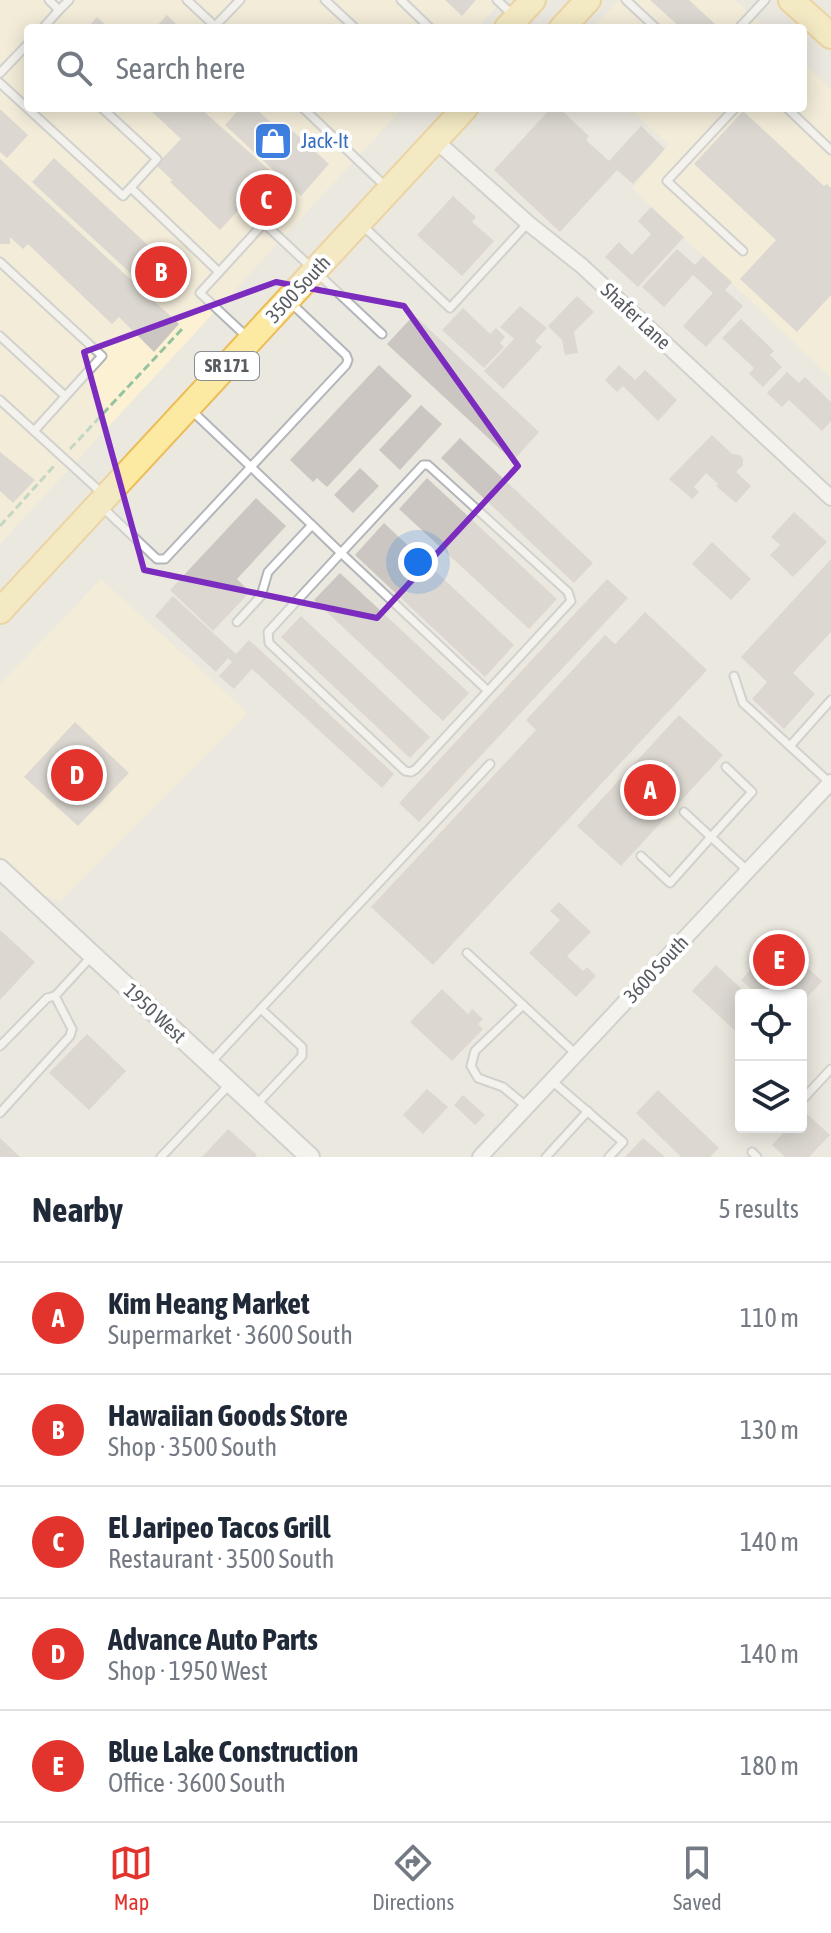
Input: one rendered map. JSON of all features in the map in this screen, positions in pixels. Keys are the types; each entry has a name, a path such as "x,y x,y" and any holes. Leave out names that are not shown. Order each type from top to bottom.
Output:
{"main road":[{"path":"566,24 588,0"},
{"path":"791,0 819,29"},
{"name":"3500 South","path":"0,611 360,223 455,114"}],"street":[{"name":"Shafer Lane","path":"435,140 528,223 582,266 831,498"},
{"name":"3600 South","path":"480,1157 831,782"},
{"name":"1950 West","path":"0,869 310,1157"}],"lane":[{"path":"49,0 59,10"},
{"path":"47,24 69,0"},
{"path":"187,0 213,24"},
{"path":"219,24 240,0"},
{"path":"325,0 351,24"},
{"path":"401,0 426,24"},
{"path":"497,0 519,15"},
{"path":"626,0 652,24"},
{"path":"743,24 765,0"},
{"path":"0,73 24,48"},
{"path":"0,83 24,105"},
{"path":"32,112 123,196 157,159 106,112"},
{"path":"307,112 390,190"},
{"path":"731,112 667,181 743,251"},
{"path":"791,112 831,150"},
{"path":"131,188 219,272"},
{"path":"251,340 200,293 264,223 382,334"},
{"path":"360,223 450,308 528,223"},
{"path":"0,262 102,356 34,431"},
{"path":"0,400 161,560 165,559 348,360 287,300"},
{"path":"0,336 65,396"},
{"path":"188,407 488,691"},
{"path":"423,465 428,465 568,592 571,601 411,772 405,771 269,643 267,637 268,632 341,553 423,465"},
{"path":"237,622 261,596 268,572 312,525"},
{"path":"734,676 743,703 831,782"},
{"path":"790,746 831,700"},
{"path":"209,1064 490,764"},
{"path":"641,856 670,883 752,792 726,767"},
{"path":"684,812 748,871"},
{"path":"467,953 576,1054"},
{"path":"0,1046 47,998 55,996 93,955"},
{"path":"0,1113 70,1036 72,1029 55,996"},
{"path":"523,1005 475,1051 471,1066 478,1078 503,1087 527,1107"},
{"path":"256,1106 302,1056 302,1047 261,1009"},
{"path":"807,1095 831,1069"},
{"path":"552,1081 623,1142 609,1157"},
{"path":"161,1157 231,1083"},
{"path":"546,1157 588,1111"}],"path":[{"path":"77,442 182,329"},
{"path":"0,526 52,469"}],"highlighted area":[{"path":"276,282 404,306 518,466 377,618 144,570 84,352"}],"shaded area":[{"path":"0,0 503,0 481,24 24,24 24,112 399,112 0,544"},
{"path":"619,0 735,0 761,24 597,24"},
{"path":"807,67 831,89 831,378 632,188 669,145 633,112 807,112"},
{"path":"101,579 248,713 60,901 0,882 0,684"}],"building":[{"path":"445,0 476,0 462,16"},
{"path":"650,0 689,0 715,24 677,24"},
{"path":"167,15 176,24 159,24"},
{"path":"97,17 105,24 91,24"},
{"path":"0,109 28,135 7,158 0,152"},
{"path":"152,112 204,112 288,187 260,217 245,203 220,230 156,165 181,139"},
{"name":"Jack-It","path":"236,112 259,112 278,129 284,123 329,164 301,196 225,125"},
{"path":"547,112 563,112 589,136 586,140 609,161 641,126 665,149 633,184 617,170 560,232 494,170"},
{"path":"744,112 824,186 827,184 831,188 831,295 797,332 740,279 776,240 694,164"},
{"path":"54,158 176,271 154,295 32,182"},
{"path":"0,159 179,324 154,352 119,317 112,324 28,244 23,249 10,237 10,244 0,244"},
{"path":"453,196 476,217 472,222 494,241 462,276 417,235"},
{"path":"651,207 684,237 638,287 605,257 619,242 632,255 651,234 638,221"},
{"path":"677,249 695,265 703,256 732,282 725,290 743,306 706,347 683,326 713,293 693,275 664,307 642,287"},
{"path":"577,296 594,312 574,332 578,353 565,355 562,340 548,326"},
{"path":"520,306 547,328 535,341 542,347 503,389 484,371 514,339 500,327"},
{"path":"463,308 490,334 496,328 505,337 500,343 504,347 484,368 442,330"},
{"path":"414,315 539,432 513,461 387,344"},
{"path":"741,319 774,351 770,355 782,367 763,387 749,374 754,368 722,338"},
{"path":"379,365 412,396 327,487 317,478 313,482 290,460"},
{"path":"619,365 635,380 645,370 677,400 658,421 623,386 617,392 605,380"},
{"path":"787,372 799,383 805,377 831,402 831,421 822,431 789,400 782,407 767,393"},
{"path":"421,405 442,424 400,470 379,450"},
{"path":"712,435 732,454 740,455 743,459 743,465 736,472 751,486 736,503 706,473 694,487 699,492 692,499 669,479"},
{"path":"460,438 593,563 574,583 441,458"},
{"path":"0,452 35,480 13,503 0,491"},
{"path":"360,468 379,486 353,513 334,495"},
{"path":"427,478 557,599 529,629 399,509"},
{"path":"256,498 286,526 237,579 246,588 247,595 213,631 170,590"},
{"path":"794,512 827,542 793,577 770,555 780,545 771,537"},
{"path":"384,523 514,645 485,677 355,555"},
{"path":"712,542 751,579 731,600 692,564"},
{"path":"831,559 831,632 793,673 815,694 784,729 752,699 767,682 741,657"},
{"path":"340,573 469,693 443,721 314,600"},
{"path":"607,579 628,598 419,822 399,803"},
{"path":"173,596 236,654 249,640 394,774 382,788 252,669 234,689 219,676 232,662 228,658 216,672 155,616"},
{"path":"645,612 707,670 433,965 371,907 536,730 526,720 605,635 615,644"},
{"path":"301,616 430,737 410,758 281,637"},
{"path":"679,715 723,755 621,866 577,826"},
{"path":"75,722 129,773 78,826 24,777"},
{"path":"559,902 591,932 567,956 583,971 587,967 596,976 576,997 529,953 560,920 550,911"},
{"path":"0,930 35,962 0,1000"},
{"path":"777,940 822,981 807,997 807,989 751,989 741,980"},
{"path":"716,965 742,989 735,989 735,1030 692,991"},
{"path":"442,989 468,1014 472,1009 483,1019 478,1024 483,1029 452,1061 410,1022"},
{"path":"87,1034 126,1071 89,1110 49,1073"},
{"path":"427,1089 448,1107 423,1134 403,1115"},
{"path":"658,1090 719,1148 710,1157 681,1157 636,1113"},
{"path":"463,1095 485,1115 475,1125 454,1105"},
{"path":"807,1114 830,1135 809,1157 785,1157 772,1145 783,1133 807,1133"},
{"path":"228,1129 257,1155 202,1157"},
{"path":"0,1138 20,1157 0,1157"},
{"path":"643,1138 665,1157 625,1157"}],"place":[{"name":"Jack-It","path":"273,141"},
{"name":"El Jaripeo Tacos Grill","path":"266,200"},
{"name":"Hawaiian Goods Store","path":"161,272"},
{"name":"Advance Auto Parts","path":"77,775"},
{"name":"Kim Heang Market","path":"650,790"},
{"name":"Blue Lake Construction","path":"779,960"}]}
